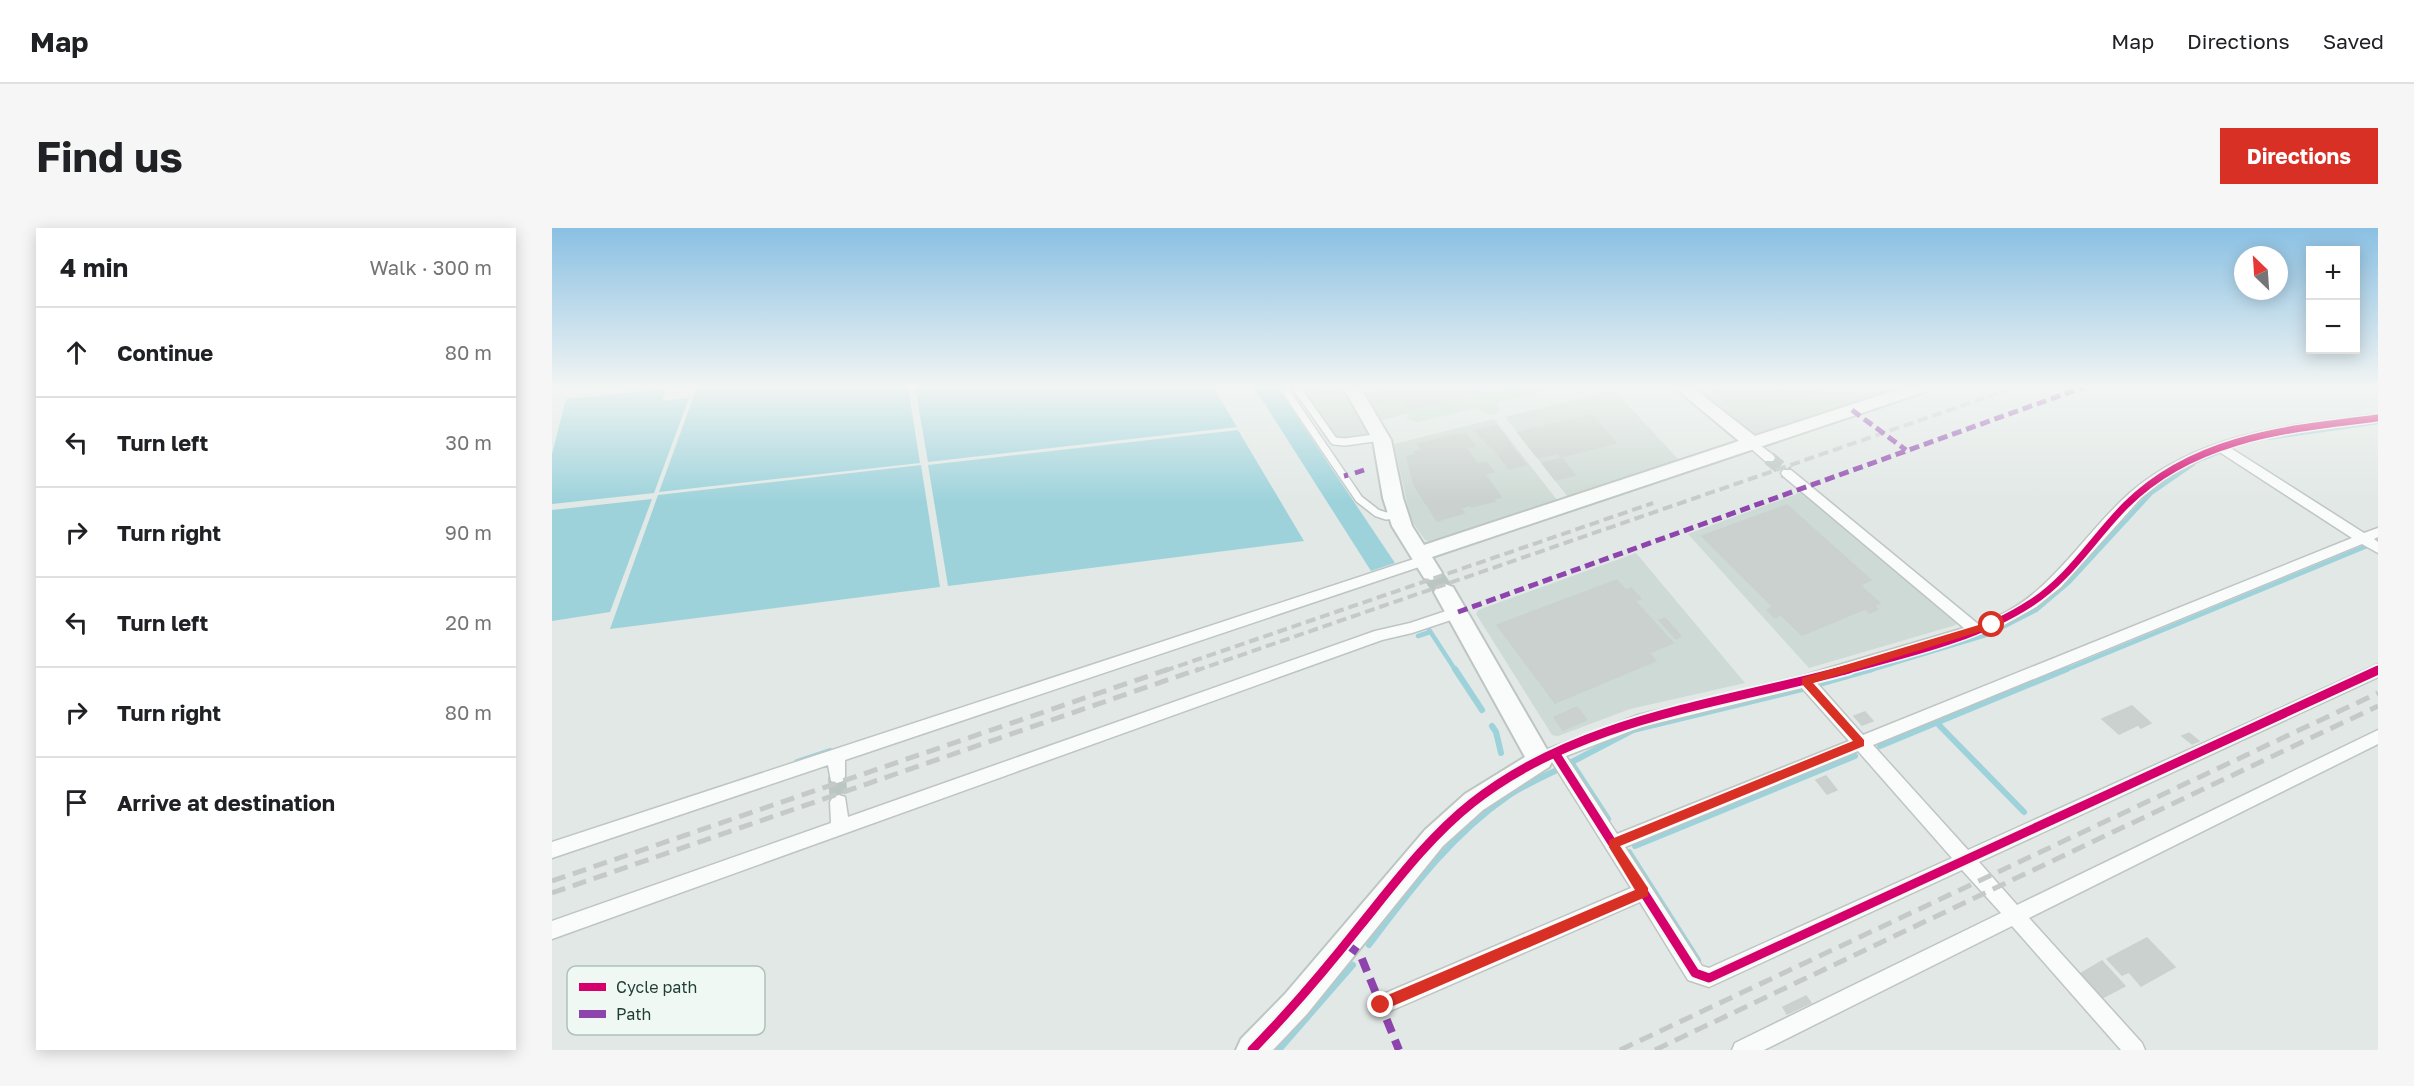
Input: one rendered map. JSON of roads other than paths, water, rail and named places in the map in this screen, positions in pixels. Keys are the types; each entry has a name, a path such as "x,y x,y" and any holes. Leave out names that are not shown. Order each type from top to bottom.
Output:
{"street":[{"path":"1374,425 1381,437 1397,514 1424,563"},
{"path":"1730,425 1769,458"},
{"path":"552,850 1424,563 1805,425"},
{"path":"1252,1050 1296,1004 1434,838 1474,802 1547,756 1638,721 1805,681 1976,630 2019,611 2043,595 2135,496 2183,462 2218,446 2259,434 2319,425"},
{"path":"2218,446 2371,536 2378,548"},
{"path":"1787,473 1976,630"},
{"path":"1613,844 2371,536"},
{"path":"1445,592 1458,612 1491,677 1613,844 1695,973 1709,978 2378,670"},
{"path":"552,930 1380,635 1412,628 1458,612"},
{"path":"1805,681 2135,1050"},
{"path":"1742,1050 2378,737"},
{"path":"836,755 837,776"},
{"path":"839,802 840,827"},
{"path":"1381,1005 1643,892"}],"lane":[{"path":"1310,425 1364,504 1382,515 1397,514"},
{"path":"1323,425 1334,441 1345,442 1381,437"}],"water":[{"path":"559,425 679,425 654,493 552,504 552,454"},
{"path":"683,425 914,425 920,463 659,492"},
{"path":"922,425 1237,427 928,462"},
{"path":"1278,425 1303,425 1395,563 1371,571"},
{"path":"1238,430 1304,541 948,586 928,465"},
{"path":"921,465 940,587 610,629 658,495"},
{"path":"652,499 610,612 552,621 552,510"}],"waterway":[{"path":"2267,438 2355,425"},
{"path":"2204,458 2219,452"},
{"path":"1867,671 1989,634 2036,610 2069,582 2151,493 2193,464"},
{"path":"2063,671 2367,546"},
{"path":"1428,628 1456,671"},
{"path":"1418,636 1430,632"},
{"path":"1455,669 1482,710"},
{"path":"1819,684 1872,669"},
{"path":"1937,723 2067,669"},
{"path":"1571,762 1633,730 1802,689"},
{"path":"1880,746 1937,723"},
{"path":"1937,723 2024,812"},
{"path":"1492,726 1496,732 1501,753"},
{"path":"797,762 830,751"},
{"path":"1635,846 1855,756"},
{"path":"1571,762 1608,819"},
{"path":"1369,945 1432,865 1468,828 1508,796 1557,770"},
{"path":"1629,852 1698,960"},
{"path":"1279,1050 1353,965"}],"tunnel":[{"path":"1769,458 1787,473"},
{"path":"1431,573 1445,592"},
{"path":"837,776 839,802"}],"railway":[{"path":"1195,671 1905,425"},
{"path":"1164,671 1653,503"},
{"path":"552,881 1169,669"},
{"path":"552,893 1199,669"},
{"path":"1620,1050 2378,693"},
{"path":"1655,1050 2378,706"}]}
